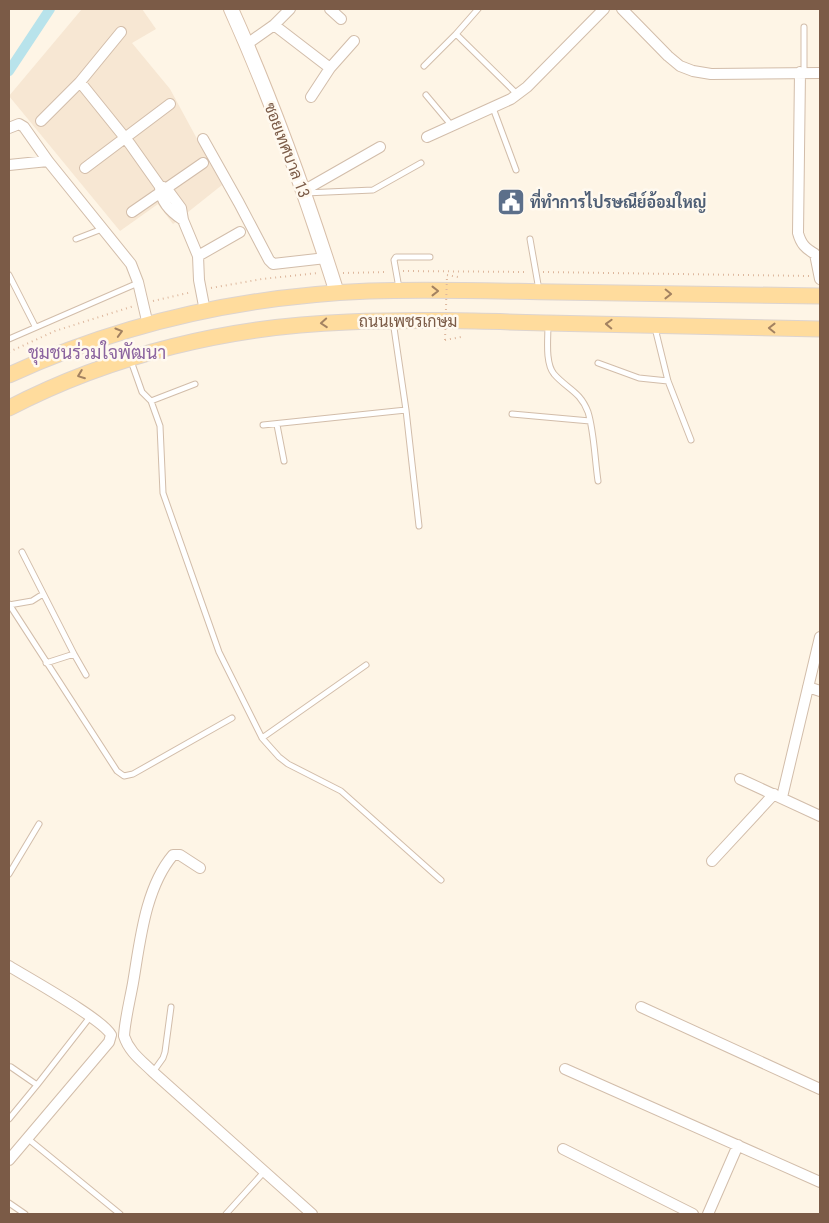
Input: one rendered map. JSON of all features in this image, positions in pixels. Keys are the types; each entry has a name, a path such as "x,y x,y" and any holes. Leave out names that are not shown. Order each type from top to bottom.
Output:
{"main road":[{"name":"ถนนเพชรเกษม","path":"9,375 77,347 148,324 205,311 337,293 399,290 820,296"},
{"name":"ถนนเพชรเกษม","path":"9,408 59,383 130,358 247,332 326,323 393,321 820,329"}],"street":[{"name":"ซอยเทศบาล 13","path":"231,9 247,44 303,192 337,293"},
{"path":"247,44 274,25 290,9"},
{"path":"330,9 341,19"},
{"path":"427,137 492,108 527,87 604,9"},
{"path":"622,9 668,56 680,66 693,71 711,74 820,74"},
{"path":"274,25 330,68"},
{"path":"41,121 80,82 121,32"},
{"path":"311,97 330,68 354,41"},
{"path":"802,73 798,233 801,243 807,250 818,255 820,278"},
{"path":"80,82 162,189 181,208 183,220 198,256 205,311"},
{"path":"85,168 170,104"},
{"path":"9,128 19,124 131,264 138,282 148,324"},
{"path":"203,139 269,260 273,264 326,258"},
{"path":"303,192 380,147"},
{"path":"9,165 48,161"},
{"path":"132,212 162,189 203,163"},
{"path":"198,256 240,232"},
{"path":"712,861 778,795 808,688 820,637"},
{"path":"808,688 820,691"},
{"path":"740,779 820,816"},
{"path":"200,868 180,855 173,855 166,863 145,916 124,1036 134,1054 153,1072 312,1214"},
{"path":"9,966 90,1017 108,1030 111,1035 109,1042 9,1160"},
{"path":"641,1007 820,1089"},
{"path":"111,1035 124,1036"},
{"path":"565,1068 820,1182"},
{"path":"708,1214 738,1144"},
{"path":"563,1148 693,1214"}],"lane":[{"path":"424,66 478,9"},
{"path":"802,73 804,27"},
{"path":"456,34 517,94"},
{"path":"426,95 453,126"},
{"path":"492,108 516,170"},
{"path":"303,192 373,190 420,163"},
{"path":"76,239 103,229"},
{"path":"530,239 539,292"},
{"path":"399,290 394,260 396,257 430,256"},
{"path":"9,275 35,326"},
{"path":"9,339 138,282"},
{"path":"393,321 406,410 419,526"},
{"path":"548,323 550,366 554,374 578,395 588,412 598,481"},
{"path":"654,326 668,381 691,440"},
{"path":"130,358 142,392 151,402 160,426 163,493 219,652 262,738 288,764 342,791 441,880"},
{"path":"598,363 639,378 668,381"},
{"path":"151,402 196,384"},
{"path":"263,425 406,410"},
{"path":"512,414 590,421"},
{"path":"277,425 284,461"},
{"path":"22,552 86,674"},
{"path":"43,594 32,600 9,605 117,771 124,776 133,774 232,718"},
{"path":"46,662 74,654"},
{"path":"262,738 366,665"},
{"path":"9,874 39,824"},
{"path":"153,1072 163,1058 171,1007"},
{"path":"9,1119 90,1017"},
{"path":"11,1067 37,1085"},
{"path":"26,1138 120,1214"},
{"path":"226,1214 264,1172"},
{"path":"9,1203 25,1214"}],"path":[{"path":"341,273 396,271 536,272 820,278"},
{"path":"9,352 55,331 172,296 262,279 318,273"},
{"path":"458,277 447,275 445,340 461,338"}],"shaded area":[{"path":"82,9 142,9 156,29 132,43 170,89 222,185 173,224 158,204 120,231 9,96"}],"waterway":[{"path":"9,71 50,9"}],"place":[{"name":"ที่ทำการไปรษณีย์อ้อมใหญ่","path":"511,202"}],"district":[{"name":"ชุมชนร่วมใจพัฒนา","path":"97,352"}]}
